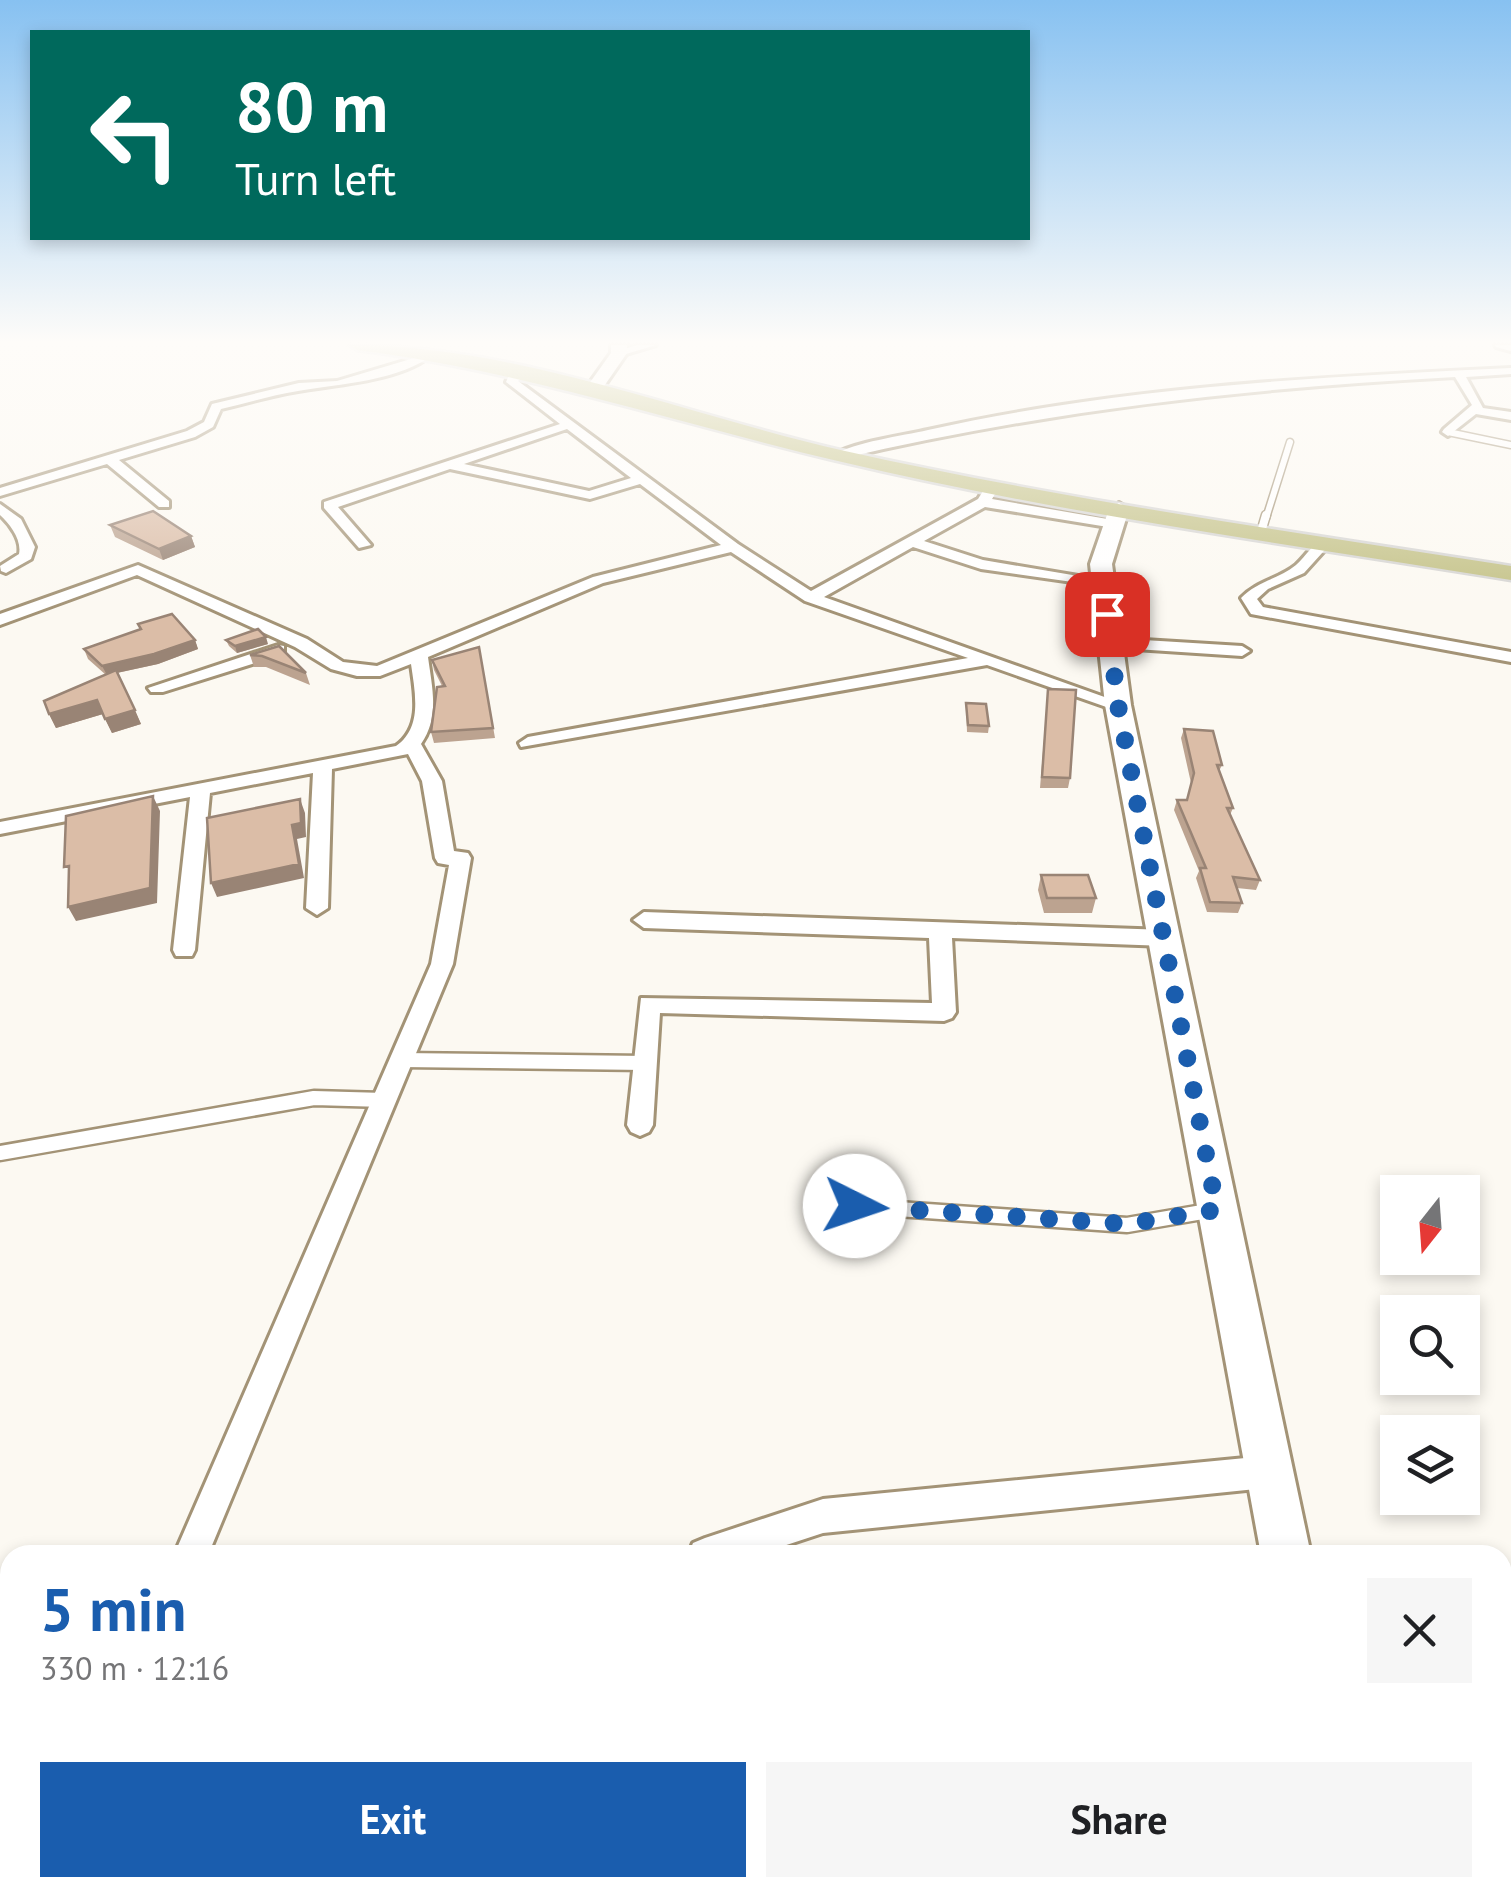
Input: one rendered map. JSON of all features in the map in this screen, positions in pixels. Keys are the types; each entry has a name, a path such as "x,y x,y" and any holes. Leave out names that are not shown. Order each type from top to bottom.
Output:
{"main road":[{"path":"759,434 988,494 1511,572"}],"street":[{"path":"0,492 188,434"},
{"path":"364,545 329,506 543,434"},
{"path":"583,434 733,547 811,598 1118,705"},
{"path":"840,456 938,434"},
{"path":"110,459 164,504"},
{"path":"450,465 590,494 640,479"},
{"path":"811,598 988,494"},
{"path":"0,508 16,522 28,547 26,556 6,568"},
{"path":"1116,516 1101,564 1118,705 1266,1472 1284,1545"},
{"path":"911,542 981,564 1103,584"},
{"path":"1325,542 1299,570 1263,586 1249,598 1252,606 1257,611 1511,657"},
{"path":"0,620 138,570 301,643 324,662 363,672 380,671 598,580 733,547"},
{"path":"157,688 301,643"},
{"path":"1110,643 1242,651"},
{"path":"0,828 413,745 424,725 419,656"},
{"path":"528,743 988,660"},
{"path":"195,1545 442,964 461,858 446,858 432,781 413,745"},
{"path":"317,908 324,765"},
{"path":"184,950 201,789"},
{"path":"644,920 1166,938"},
{"path":"640,1125 649,1004 944,1012 940,930"},
{"path":"735,1545 823,1516 1266,1472"}],"lane":[{"path":"1455,434 1511,445"},
{"path":"1261,532 1290,442"},
{"path":"401,1060 645,1063"},
{"path":"0,1153 314,1098 384,1100"},
{"path":"855,1206 1127,1224 1217,1210"}],"building":[{"path":"153,511 191,536 159,549 110,525"},
{"path":"172,614 195,640 102,666 84,649 141,629 138,624"},
{"path":"258,629 266,637 235,646 226,640"},
{"path":"279,646 306,673 250,655"},
{"path":"479,647 493,728 431,732 437,687 445,686 432,660"},
{"path":"116,670 135,710 105,719 97,700 49,714 44,701"},
{"path":"1048,689 1076,690 1070,778 1042,777"},
{"path":"966,703 986,704 989,726 968,725"},
{"path":"1184,729 1213,731 1222,765 1217,765 1233,808 1227,808 1260,880 1233,877 1242,903 1210,902 1200,868 1206,868 1177,800 1187,800 1194,773"},
{"path":"153,796 150,888 68,907 69,866 64,867 66,816"},
{"path":"300,799 301,823 292,825 299,864 211,883 207,818"},
{"path":"1041,875 1088,875 1096,898 1047,898"}],"route":[{"path":"855,1206 1127,1224 1217,1210 1118,705 1107,614"}]}
